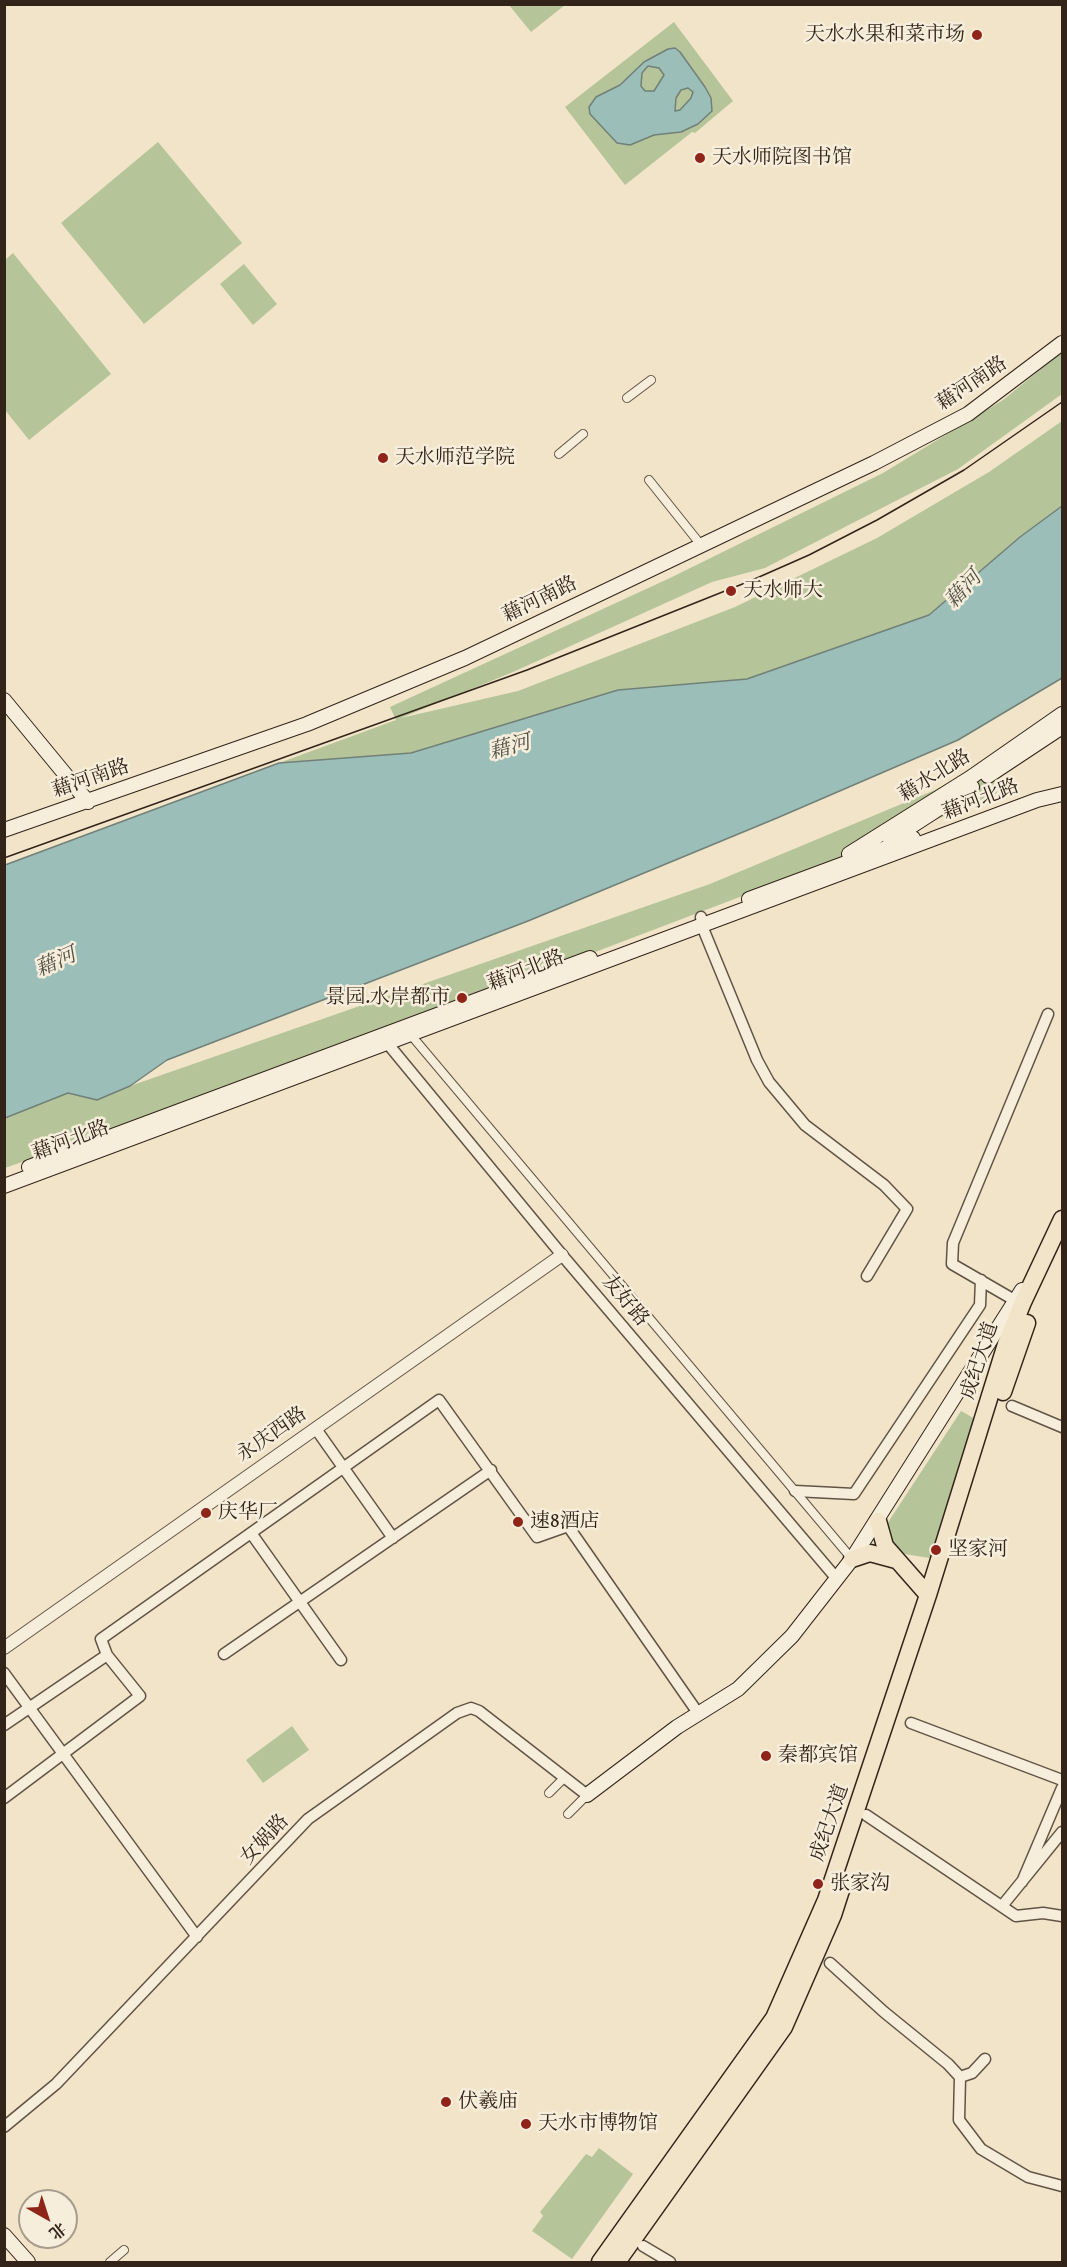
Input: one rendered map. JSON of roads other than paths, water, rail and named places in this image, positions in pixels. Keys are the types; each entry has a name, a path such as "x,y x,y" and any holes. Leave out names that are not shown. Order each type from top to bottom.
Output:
{"highway":[{"name":"成纪大道","path":"600,2262 774,2018 826,1900 928,1595 1006,1344 1043,1257 1062,1219"},
{"name":"成纪大道","path":"617,2262 784,2027 833,1915 1019,1342 1062,1231"},
{"path":"878,1521 885,1545 928,1595"},
{"path":"852,1559 870,1553 896,1560"}],"main road":[{"name":"藉河南路","path":"4,830 307,724 455,662 874,463 968,414 1062,343"},
{"path":"4,700 88,802"},
{"name":"藉水北路","path":"830,873 1062,714"},
{"name":"藉水北路","path":"874,851 1062,727"},
{"name":"藉河北路","path":"830,873 874,851 1035,791 1062,785"},
{"name":"藉河北路","path":"4,1176 830,873 1037,800 1062,794"},
{"name":"藉河北路","path":"4,1186 388,1044 701,921"},
{"path":"587,1795 698,1713 738,1689 792,1636 837,1580 878,1521 1043,1257 1062,1231"},
{"path":"4,2235 28,2262"}],"street":[{"path":"627,398 651,380"},
{"path":"559,454 583,434"},
{"path":"649,480 701,545"},
{"path":"701,921 757,1060 769,1082 805,1125 884,1185 907,1209 867,1276"},
{"path":"1016,1301 952,1264 953,1243 1048,1014"},
{"name":"友好路","path":"411,1035 852,1559"},
{"name":"友好路","path":"388,1044 562,1255 837,1580"},
{"name":"永庆西路","path":"4,1648 562,1255"},
{"path":"795,1491 854,1494 980,1305 981,1280"},
{"path":"4,1798 140,1696 107,1655 101,1639 439,1400 537,1537 568,1526 698,1713"},
{"path":"1012,1406 1062,1427"},
{"path":"316,1429 393,1538"},
{"path":"224,1654 491,1470"},
{"path":"251,1533 341,1660"},
{"path":"4,1725 107,1655"},
{"path":"4,1673 197,1938"},
{"name":"女娲路","path":"4,2127 56,2084 308,1819 457,1713 471,1708 479,1711 587,1795"},
{"path":"911,1723 1062,1780"},
{"path":"549,1792 564,1778"},
{"path":"1022,1882 1062,1788"},
{"path":"568,1814 587,1795"},
{"path":"866,1815 1016,1916 1043,1914 1062,1916"},
{"path":"1002,1906 1062,1832"},
{"path":"830,1963 884,2012 948,2064 960,2077 959,2120 981,2149 1029,2177 1062,2186"},
{"path":"960,2077 972,2073 985,2059"},
{"path":"644,2246 670,2262"},
{"path":"110,2262 124,2250"}],"water":[{"path":"675,48 680,52 705,87 711,98 712,111 698,124 681,132 654,135 630,145 617,143 590,114 589,107 596,97 620,85 644,62 668,49","holes":["648,66 659,68 664,75 654,91 645,91 641,86 642,73","688,88 693,92 691,98 680,110 675,111 676,98 681,90"]},
{"name":"藉河","path":"1062,506 1062,678 958,740 528,921 167,1060 130,1086 97,1100 68,1093 5,1118 5,865 279,763 411,753 618,690 747,679 929,615 1020,537"}],"tram line":[{"path":"4,858 527,670 750,581 809,555 877,520 964,470 1062,402"}],"place":[{"name":"天水水果和菜市场","path":"977,35"},
{"name":"天水师院图书馆","path":"700,158"},
{"name":"天水师范学院","path":"383,458"},
{"name":"天水师大","path":"731,591"},
{"name":"景园.水岸都市","path":"462,998"},
{"name":"庆华厂","path":"206,1513"},
{"name":"速8酒店","path":"518,1522"},
{"name":"坚家河","path":"936,1550"},
{"name":"秦都宾馆","path":"766,1756"},
{"name":"张家沟","path":"818,1884"},
{"name":"伏羲庙","path":"446,2102"},
{"name":"天水市博物馆","path":"526,2124"}]}
